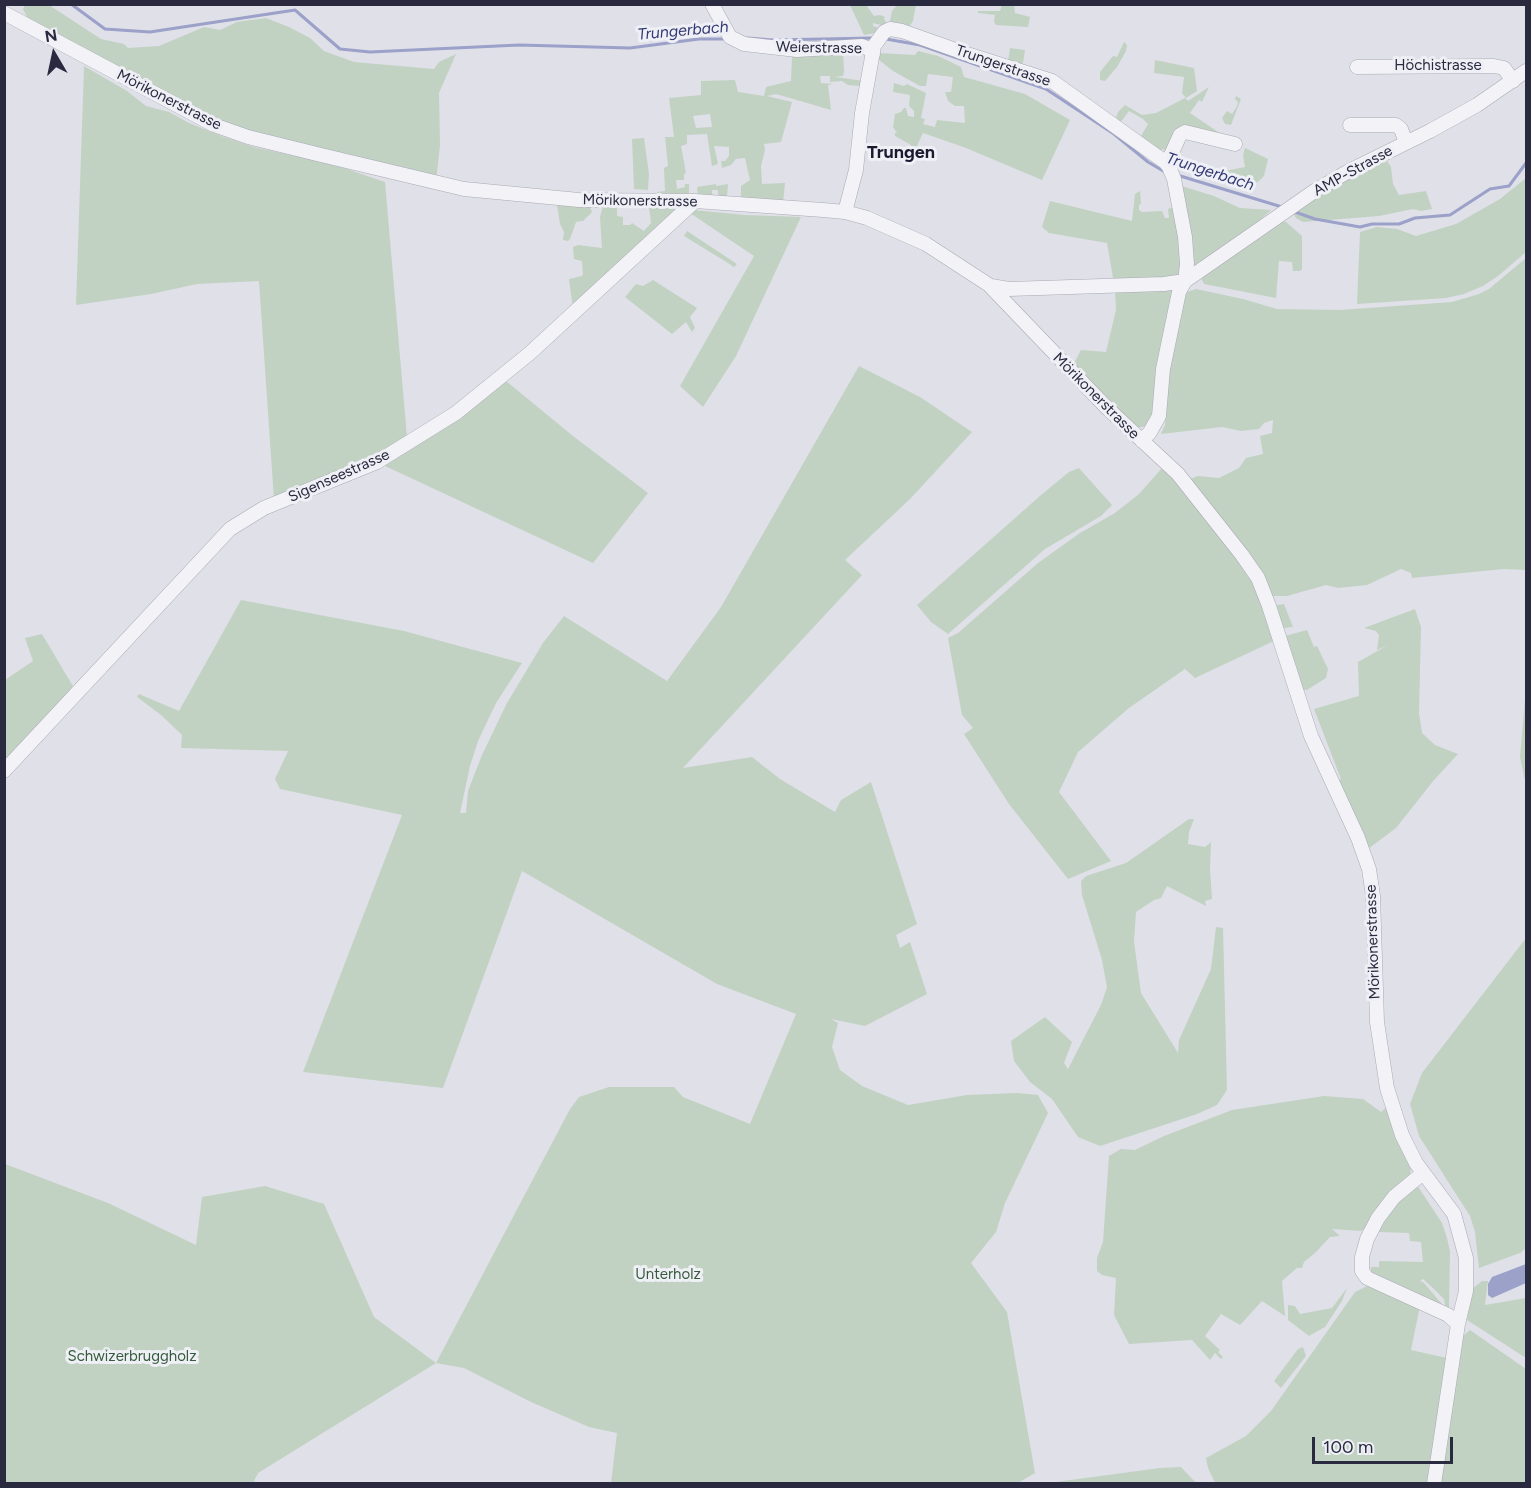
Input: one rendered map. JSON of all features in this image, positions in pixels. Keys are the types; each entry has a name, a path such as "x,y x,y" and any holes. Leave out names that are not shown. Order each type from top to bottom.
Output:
{"street":[{"name":"Weierstrasse","path":"712,4 725,30 736,41 797,50 862,46 873,50"},
{"name":"Mörikonerstrasse","path":"4,13 214,126 248,137 464,189 579,200 695,201 845,212 867,218 926,244 989,285 1078,379 1190,488 1246,561 1265,594 1311,736 1358,838 1369,868 1381,1058 1397,1120 1406,1144 1423,1173 1454,1214 1461,1236 1466,1258 1467,1280 1458,1324 1434,1484"},
{"name":"Trungerstrasse","path":"845,212 856,170 862,113 873,50 884,32 890,29 1045,78 1057,84 1169,170"},
{"name":"Höchistrasse","path":"1357,67 1494,66 1504,68 1513,81"},
{"name":"AMP-Strasse","path":"989,285 1009,289 1164,284 1185,281 1316,190 1477,105 1527,71"},
{"path":"1350,125 1396,125 1402,131 1406,143"},
{"path":"1142,441 1159,416 1163,369 1179,292 1185,281 1187,264 1185,237 1169,170 1183,133 1229,137"},
{"name":"Sigenseestrasse","path":"4,771 230,530 264,508 377,462 456,413 530,353 695,201"},
{"path":"1423,1173 1394,1197 1378,1218 1367,1239 1362,1257 1362,1271 1367,1278 1448,1315 1458,1324"}],"green space":[{"path":"25,5 49,5 101,39 124,44 128,48 159,46 204,27 220,30 237,22 266,18 310,38 324,51 354,62 434,69 439,62 456,54 439,93 440,145 436,181 218,123 31,25 23,9"},
{"path":"850,5 866,5 874,16 885,17 885,26 873,23 873,26 881,29 864,35"},
{"path":"897,5 916,5 913,21 909,27 892,26 890,21 892,11"},
{"path":"1002,5 1014,5 1015,13 1030,17 1028,27 996,25 995,15 978,13 978,11 1000,11"},
{"path":"1124,42 1127,45 1126,51 1117,67 1105,81 1100,80 1100,72 1113,56 1117,57"},
{"path":"1010,48 1025,50 1023,63 1019,66 1008,62"},
{"path":"843,51 843,76 835,77 864,81 860,89 860,86 848,85 842,81 830,82 830,76 820,76 821,83 834,84 828,85 831,110 776,94 767,96 792,102 781,142 764,144 765,150 761,166 762,184 785,183 783,203 741,197 741,186 750,180 745,158 736,159 731,165 722,168 721,161 725,161 729,156 729,147 714,146 718,164 712,166 707,134 687,135 687,144 681,146 686,173 684,180 676,180 677,189 689,184 689,198 658,197 657,192 665,191 664,168 668,166 665,137 674,137 669,98 701,95 701,81 735,80 738,92 764,96 766,87 791,81 792,56","holes":["710,114 712,127 696,128 693,116"]},
{"path":"918,51 938,56 961,67 964,77 1025,94 1070,120 1042,180 966,148 923,133 915,150 911,148 911,145 895,136 897,133 893,127 895,114 906,108 908,116 914,117 914,111 909,106 910,95 893,92 894,83 904,86 907,84 926,93 921,118 925,119 923,124 935,127 937,120 965,123 964,106 955,106 948,101 945,92 951,92 953,77 928,74 926,86 920,86 893,71 878,59 878,53 915,55"},
{"path":"1155,60 1194,68 1197,91 1186,98 1182,93 1184,77 1154,73"},
{"path":"84,66 127,91 146,106 169,112 224,137 254,147 332,164 385,182 407,438 274,500 259,281 197,284 151,294 76,305"},
{"path":"1209,87 1202,102 1199,100 1190,113 1221,134 1190,129 1169,152 1162,149 1160,153 1140,138 1148,124 1143,119 1129,111 1120,123 1115,120 1118,112 1125,105 1142,115 1156,113 1185,98 1188,101"},
{"path":"1236,96 1241,99 1231,125 1225,124 1222,118 1227,111 1232,114 1238,102 1235,99"},
{"path":"644,138 649,174 648,190 634,189 632,139"},
{"path":"1245,148 1268,159 1264,176 1259,181 1252,185 1209,180 1209,174 1245,167 1243,155"},
{"path":"1386,159 1391,167 1393,184 1399,195 1426,191 1432,209 1421,211 1413,209 1379,216 1303,222 1296,218 1291,210"},
{"path":"1526,178 1526,252 1498,276 1483,286 1446,298 1357,304 1360,232 1377,227 1397,229 1416,236 1456,224 1500,199"},
{"path":"716,184 716,186 728,184 727,196 718,196 718,190 712,190 712,197 698,196 697,187"},
{"path":"1178,185 1214,196 1240,208 1271,210 1251,228 1195,265 1192,263"},
{"path":"1140,191 1139,210 1142,212 1162,211 1165,218 1169,218 1168,209 1173,207 1181,237 1181,273 1173,281 1114,284 1107,243 1049,233 1042,227 1050,201 1132,221 1135,194"},
{"path":"557,204 589,205 592,212 583,221 576,222 568,241 563,240 564,232 560,224"},
{"path":"603,206 617,206 617,216 623,217 623,225 632,223 644,231 651,223 649,206 682,206 573,309 569,279 583,274 582,261 574,259 573,247 578,245 602,248 600,217"},
{"path":"684,209 744,215 801,217 736,356 703,407 680,386 754,256"},
{"path":"1278,221 1286,222 1302,236 1302,269 1293,271 1292,262 1279,261 1276,298 1204,284 1201,278 1203,275"},
{"path":"687,231 737,264 734,267 684,236"},
{"path":"1526,258 1526,570 1504,569 1412,578 1411,573 1401,569 1367,585 1338,588 1326,585 1287,596 1271,596 1260,572 1263,568 1258,573 1190,479 1198,476 1219,478 1239,468 1246,458 1263,454 1260,436 1272,433 1273,420 1264,423 1259,429 1241,431 1222,427 1161,434 1165,425 1169,363 1184,293 1196,289 1277,309 1340,310 1452,302 1489,289"},
{"path":"653,280 697,308 690,317 695,328 692,332 686,322 672,334 625,297 636,284 643,286"},
{"path":"1115,289 1173,289 1154,423 1143,427 1135,427 1072,367 1081,350 1106,352 1116,310"},
{"name":"Unterholz","path":"859,366 920,397 972,432 910,499 845,560 862,575 683,768 752,757 780,779 835,812 841,800 871,782 917,924 896,935 900,948 910,942 927,994 865,1026 831,1019 838,1023 832,1047 840,1070 862,1086 908,1105 967,1095 1017,1093 1038,1095 1048,1113 1005,1203 996,1232 971,1263 1007,1312 1035,1473 1016,1484 611,1483 617,1433 589,1427 531,1402 464,1368 436,1363 570,1109 579,1097 609,1087 674,1087 683,1097 750,1124 796,1014 717,984 522,871 443,1088 303,1072 402,815 280,789 275,779 288,751 181,748 182,735 137,697 139,694 179,711 241,600 404,631 522,663 496,703 478,741 460,813 466,813 468,791 507,703 543,643 564,616 667,681 721,607"},
{"path":"506,381 648,493 593,563 385,466 385,461"},
{"path":"1163,467 1173,476 1247,569 1276,640 1195,678 1185,669 1129,708 1078,752 1059,792 1111,861 1068,879 1009,804 964,734 973,728 962,715 948,638 958,633 1038,563 1080,533 1115,513 1139,494"},
{"path":"1079,468 1112,505 1101,516 1045,549 948,634 931,622 917,605 1041,495 1069,472"},
{"path":"1284,604 1293,627 1281,627 1275,607"},
{"path":"1415,609 1421,627 1419,713 1422,733 1435,745 1458,754 1396,828 1368,849 1335,782 1341,779 1314,709 1359,696 1358,662 1388,645 1377,650 1379,635 1376,631 1364,628"},
{"path":"1307,630 1314,647 1317,646 1328,669 1326,678 1307,690 1299,690 1285,636"},
{"path":"42,634 74,688 5,767 5,680 33,661 25,638"},
{"path":"1526,688 1526,785 1520,757"},
{"path":"1189,819 1194,819 1189,832 1188,844 1205,847 1211,842 1212,899 1205,901 1206,906 1167,886 1161,898 1136,912 1134,942 1141,993 1178,1053 1179,1040 1211,969 1216,927 1223,928 1227,1090 1217,1105 1197,1114 1100,1146 1078,1137 1052,1099 1030,1082 1014,1061 1011,1041 1045,1017 1072,1042 1064,1063 1068,1069 1101,1005 1107,987 1102,960 1082,895 1081,881 1086,876 1126,863"},
{"path":"1526,938 1526,1248 1520,1253 1479,1268 1475,1232 1470,1216 1419,1136 1410,1104 1422,1073"},
{"path":"1324,1096 1363,1099 1381,1112 1388,1106 1411,1166 1410,1176 1372,1224 1361,1231 1332,1229 1340,1236 1330,1237 1304,1262 1302,1268 1297,1268 1282,1281 1285,1316 1262,1301 1240,1325 1221,1314 1205,1336 1220,1350 1218,1352 1223,1357 1221,1359 1215,1353 1210,1360 1192,1340 1129,1344 1114,1315 1116,1278 1102,1275 1097,1271 1097,1258 1103,1242 1109,1156 1121,1149 1135,1150 1164,1136 1232,1110"},
{"name":"Schwizerbruggholz","path":"5,1164 108,1203 196,1245 202,1197 265,1186 324,1204 374,1317 436,1363 258,1473 253,1483 5,1483"},
{"path":"1417,1185 1442,1223 1447,1238 1450,1252 1449,1308 1434,1289 1423,1279 1420,1281 1447,1310 1371,1275 1371,1267 1379,1267 1379,1261 1423,1262 1421,1242 1410,1241 1409,1233 1379,1232 1383,1221 1408,1190"},
{"path":"1482,1281 1488,1281 1485,1305 1526,1298 1526,1358 1467,1320 1472,1289"},
{"path":"1369,1285 1420,1306 1411,1350 1451,1359 1427,1483 1215,1483 1206,1458 1246,1436 1271,1411 1355,1292"},
{"path":"1347,1288 1342,1301 1325,1327 1309,1336 1288,1320 1288,1305 1295,1306 1300,1314 1332,1308"},
{"path":"1470,1330 1526,1369 1526,1483 1440,1484 1463,1336"},
{"path":"1303,1347 1306,1356 1281,1388 1274,1381 1298,1349"},
{"path":"1181,1467 1196,1483 1048,1483 1160,1468"}],"water":[{"path":"1526,1264 1526,1283 1492,1298 1488,1295 1488,1284 1492,1277"}],"waterway":[{"name":"Trungerbach","path":"71,4 105,29 150,32 295,10 340,49 370,52 519,45 630,48 699,39 726,39"},
{"name":"Trungerbach","path":"748,38 772,40 873,38"},
{"name":"Trungerbach","path":"886,39 920,45 1046,89 1114,134 1148,162 1165,172"},
{"name":"Trungerbach","path":"1295,212 1315,219 1360,227 1372,224 1399,224 1415,218 1450,215 1490,189 1509,186 1526,163"},
{"name":"Trungerbach","path":"1177,175 1282,207"}],"district":[{"name":"Trungen","path":"901,153"}]}
